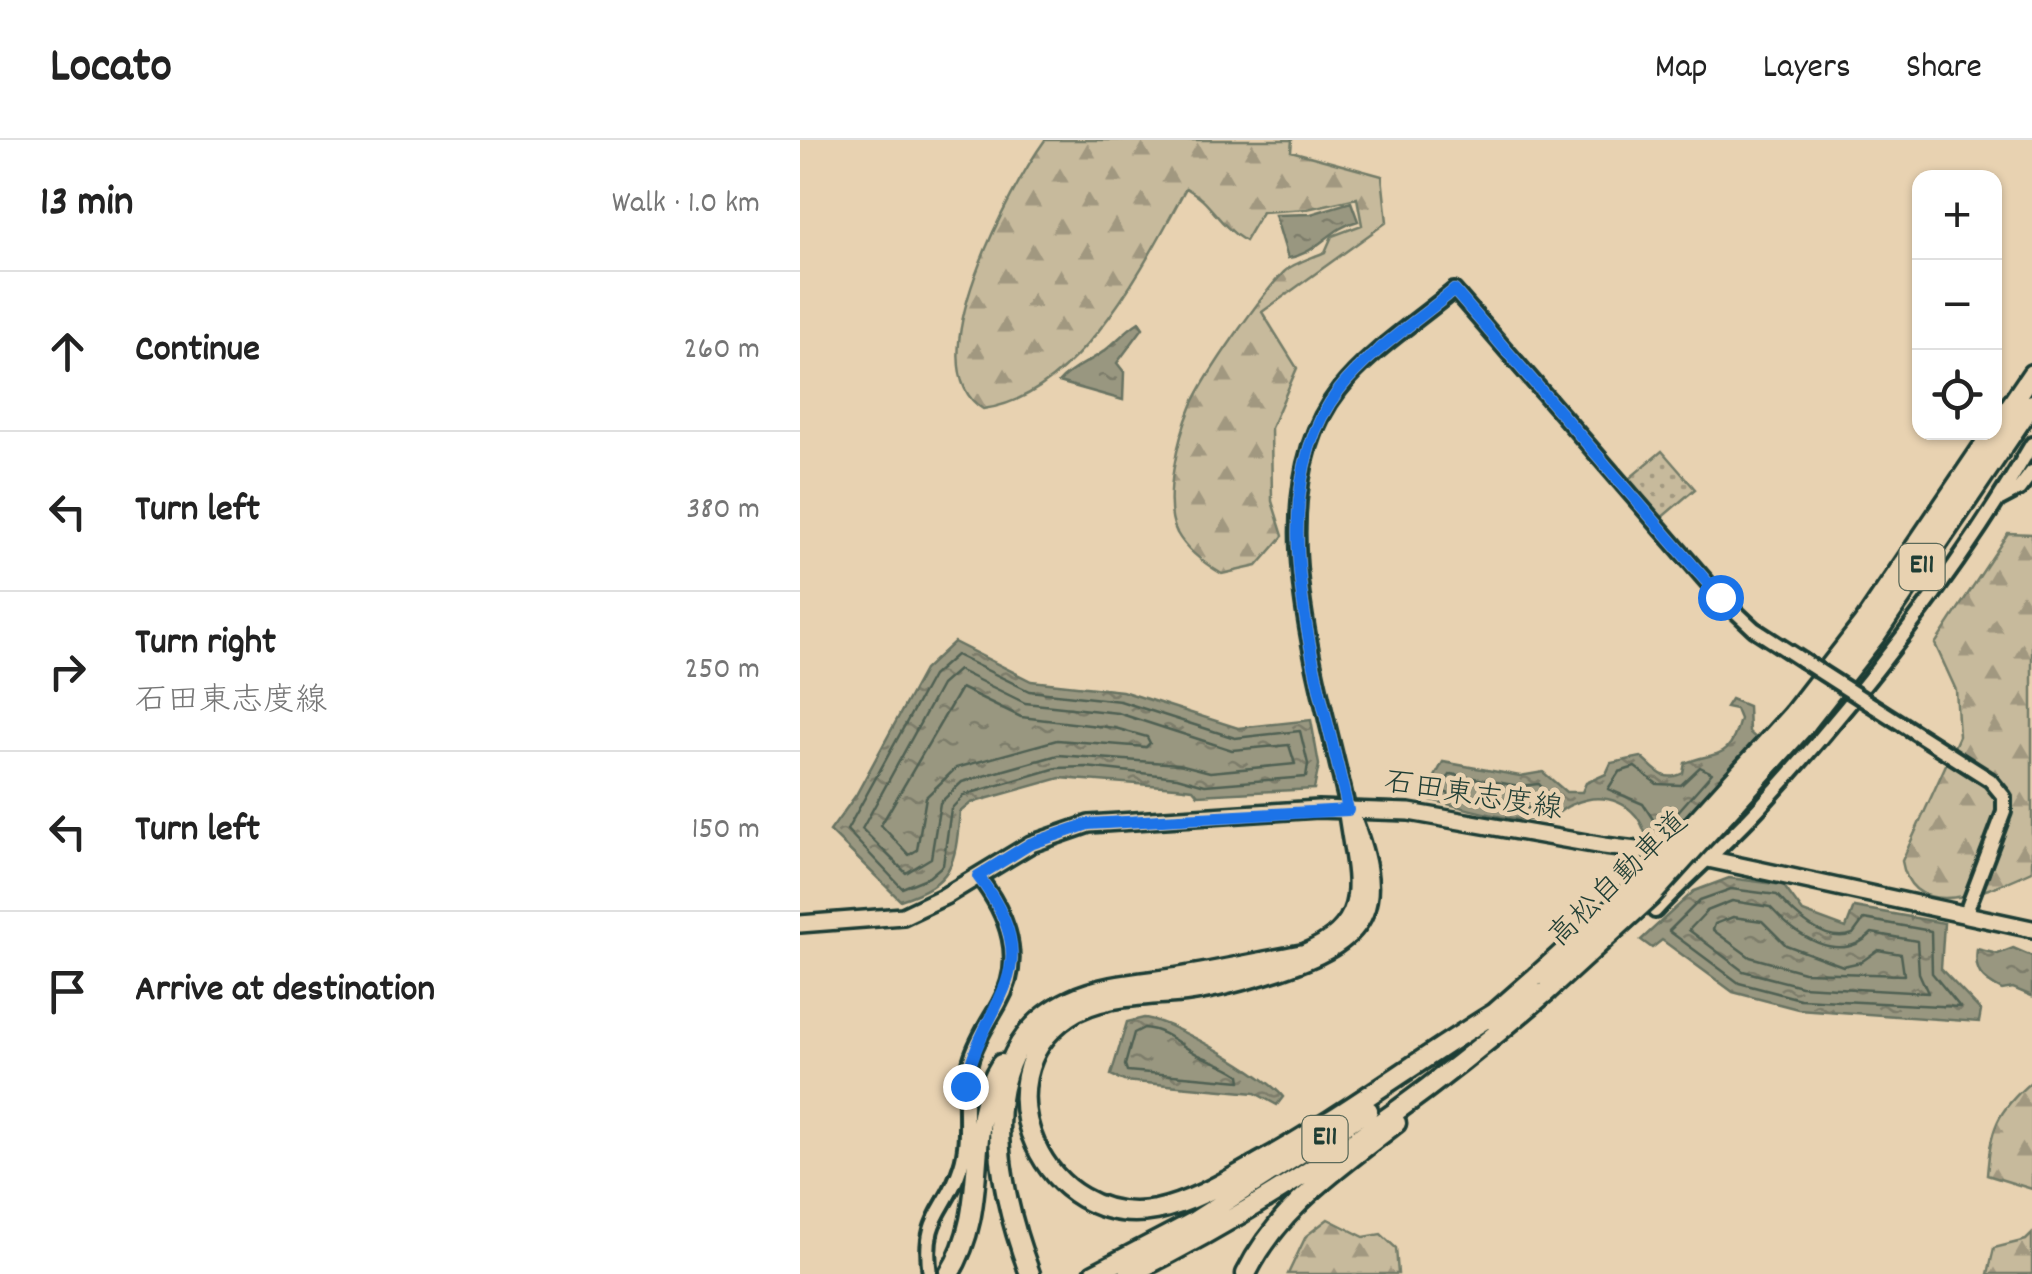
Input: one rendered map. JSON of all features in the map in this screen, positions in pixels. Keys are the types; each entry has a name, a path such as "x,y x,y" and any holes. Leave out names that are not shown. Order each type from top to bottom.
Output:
{"highway":[{"name":"高松自動車道","path":"2002,419 2032,374"},
{"name":"高松自動車道","path":"1128,1274 1190,1244 1313,1169 1425,1089 1538,990 1875,636 2032,404"},
{"name":"高松自動車道","path":"1799,719 1988,440"},
{"path":"949,1274 963,1252 971,1222 986,1102 994,1075 1072,999 1304,954 1341,933 1360,893 1348,810"},
{"name":"高松自動車道","path":"1094,1274 1295,1160 1495,1014 1538,990"},
{"path":"1246,1274 1275,1224 1298,1201 1411,1112 1538,990"},
{"path":"1034,1036 1026,1102 1028,1129 1041,1160 1060,1184 1080,1198 1105,1208 1141,1211 1182,1202 1241,1174 1495,1014"},
{"path":"1030,1274 1009,1205 999,1114 1009,1064 1034,1036"},
{"path":"1034,1036 1014,1083 1009,1144 1024,1227 1040,1274"}],"main road":[{"name":"石田東志度線","path":"800,924 903,916 1030,844 1088,824 1348,810 1409,812 1604,846 1708,858 2032,930"}],"street":[{"path":"1348,810 1295,559 1305,460 1321,417 1340,388 1454,290 1720,597 1754,629 1990,780 2004,797 2004,812 1965,915"},
{"path":"1656,911 1816,742 1971,546 2032,444"},
{"path":"2000,499 2019,490 2032,472"},
{"path":"930,1274 927,1255 936,1208 961,1166 971,1058 1008,986 1012,965 1012,939 978,876"}],"green space":[{"path":"1045,140 1292,140 1291,151 1382,176 1387,222 1262,312 1297,368 1271,428 1272,501 1283,536 1257,566 1222,574 1186,546 1177,533 1171,487 1182,434 1208,376 1274,283 1292,266 1325,252 1332,236 1362,225 1357,198 1307,209 1262,212 1245,241 1186,188 1129,289 1078,354 1049,380 1018,399 983,409 964,387 958,356 963,318 992,235"},
{"path":"1662,451 1695,489 1660,519 1625,482"},
{"path":"2008,533 2032,534 2032,871 1978,893 1938,898 1922,893 1909,881 1902,861 1959,736 1956,690 1935,644"},
{"path":"2032,1081 2032,1189 1987,1175 1998,1122 2010,1102"},
{"path":"1328,1219 1364,1237 1381,1234 1396,1248 1398,1274 1288,1274 1306,1236"},
{"path":"2032,1234 2032,1274 1988,1274 1994,1248 2026,1240"}],"water":[{"path":"1351,202 1358,221 1308,251 1288,258 1275,215 1311,214"},
{"path":"1139,322 1143,328 1117,363 1124,372 1123,400 1059,382 1102,353"},
{"path":"954,642 1031,681 1122,691 1238,728 1311,720 1319,765 1314,789 1198,795 1193,789 1060,778 971,803 960,812 948,869 931,886 900,900 830,831 856,795 924,670"},
{"path":"1731,699 1748,706 1749,732 1757,739 1694,813 1663,833 1646,836 1635,815 1608,799 1585,800 1550,818 1532,820 1431,800 1432,782 1443,762 1520,776 1543,772 1566,792 1582,792 1586,783 1606,774 1611,763 1641,757 1659,773 1676,776 1683,773 1685,763 1721,752 1731,742 1740,719 1736,709 1726,707"},
{"path":"1729,878 1783,885 1803,912 1846,928 1854,907 1944,923 1941,969 1981,1011 1979,1022 1798,1009 1733,992 1662,940 1652,948 1641,940 1694,891"},
{"path":"2013,948 2032,956 2032,996 2013,988 2002,990 1978,969 1977,949 1998,954"},
{"path":"1144,1018 1219,1051 1283,1097 1277,1105 1255,1093 1124,1081 1111,1075 1127,1022"}],"route":[{"path":"965,1086 971,1058 1008,986 1012,965 1012,939 1002,912 978,876 1030,844 1088,824 1232,813 1348,810 1295,559 1305,460 1321,417 1340,388 1454,290 1720,597"}]}
